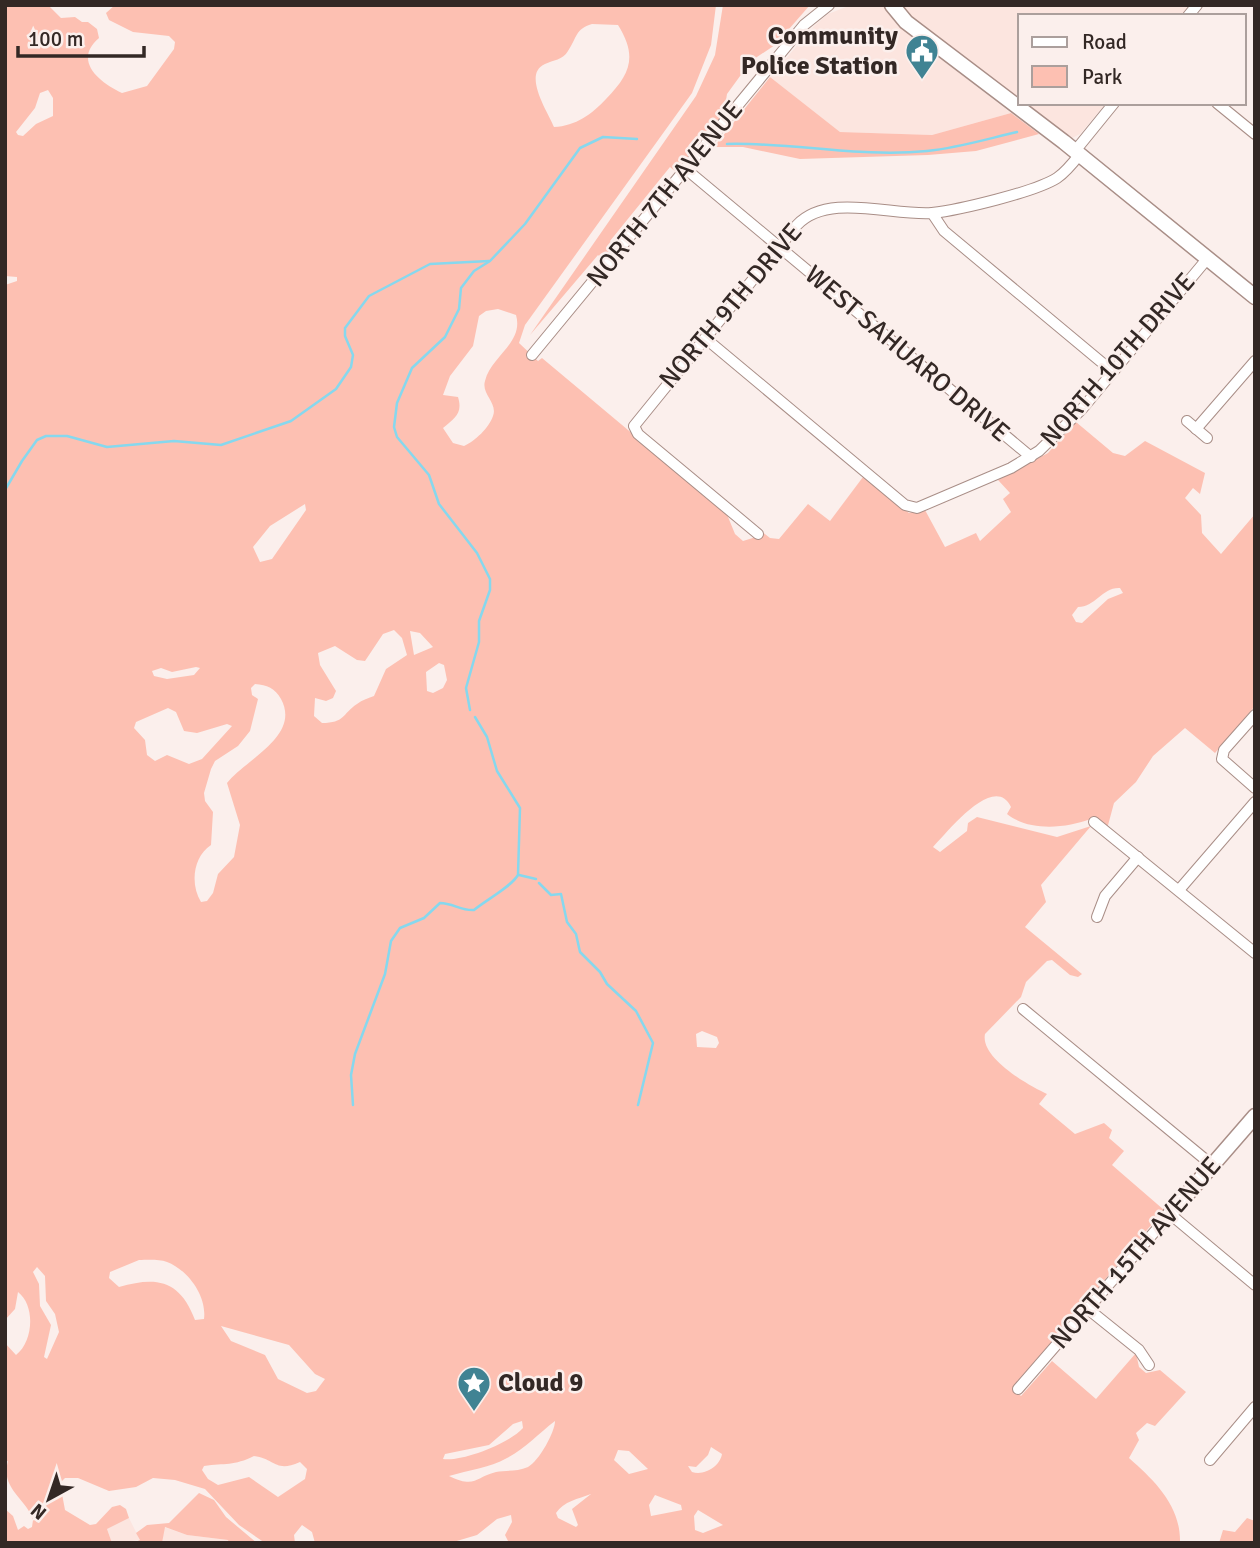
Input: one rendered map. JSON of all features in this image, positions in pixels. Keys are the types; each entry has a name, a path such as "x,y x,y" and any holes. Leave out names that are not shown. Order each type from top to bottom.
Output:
{"main road":[{"path":"892,5 906,22 1077,153 1255,298"},
{"name":"NORTH 15TH AVENUE","path":"1170,1214 1255,1116"}],"street":[{"name":"NORTH 7TH AVENUE","path":"531,355 687,170 804,25 828,5"},
{"name":"NORTH 9TH DRIVE","path":"758,534 638,434 634,426 705,338 804,219 821,210 932,213 1047,183 1064,173 1113,105"},
{"path":"1219,105 1255,134"},
{"name":"WEST SAHUARO DRIVE","path":"687,170 1031,457"},
{"path":"932,213 944,231 1112,371"},
{"name":"NORTH 10TH DRIVE","path":"705,338 912,508 991,477 1031,457 1067,426 1207,259"},
{"path":"1196,429 1255,361"},
{"path":"1187,421 1207,438"},
{"path":"1255,715 1224,750 1222,759 1255,788"},
{"path":"1179,890 1255,802"},
{"path":"1094,822 1255,953"},
{"path":"1097,917 1105,896 1138,857"},
{"path":"1023,1009 1212,1165"},
{"path":"1170,1214 1255,1285"},
{"name":"NORTH 15TH AVENUE","path":"1018,1389 1170,1214"},
{"path":"1088,1309 1139,1350 1149,1365"},
{"path":"1210,1460 1255,1407"}],"shaded area":[{"path":"851,5 882,5 898,26 1011,113 932,135 840,132 770,77 814,26 828,14"},
{"path":"902,5 1190,5 1183,14 1018,14 1018,98 913,18"},
{"path":"1028,105 1104,105 1080,134 1072,138"},
{"path":"129,1518 140,1540 112,1543 107,1529"},
{"path":"164,1527 187,1535 228,1540 229,1543 162,1543"}],"green space":[{"path":"5,5 48,5 61,18 75,17 82,22 88,22 97,29 99,38 88,54 92,70 97,77 122,93 147,86 174,49 175,42 169,36 133,32 109,20 106,13 115,5 716,5 711,45 692,93 525,325 519,343 538,361 542,358 726,512 735,534 743,541 756,537 761,531 770,538 779,539 808,504 830,521 863,477 909,513 925,510 945,547 976,533 980,541 1011,512 1003,499 1010,493 998,480 1048,453 1076,422 1113,453 1125,456 1145,441 1205,473 1200,494 1193,488 1185,498 1201,515 1202,533 1221,554 1255,514 1255,706 1215,753 1185,728 1153,756 1136,782 1114,803 1107,829 1091,819 1071,825 1048,827 1026,824 1007,814 1011,807 1003,798 994,797 971,809 933,847 940,852 967,831 968,823 977,817 1057,837 1091,826 1041,885 1046,902 1025,927 1082,974 1078,977 1070,975 1052,960 1047,961 1026,982 1021,997 985,1034 985,1043 1007,1070 1047,1094 1039,1104 1075,1134 1104,1123 1112,1130 1109,1138 1124,1151 1112,1165 1164,1210 1012,1389 1021,1396 1052,1361 1096,1399 1136,1353 1139,1367 1146,1373 1160,1370 1186,1392 1155,1426 1147,1423 1136,1433 1139,1440 1129,1458 1165,1495 1176,1517 1180,1543 509,1543 505,1535 512,1522 511,1515 497,1519 477,1535 450,1543 315,1543 312,1532 302,1525 294,1535 295,1543 265,1543 239,1525 205,1489 175,1480 153,1478 136,1487 109,1491 78,1478 65,1478 60,1483 65,1510 90,1525 96,1524 112,1507 120,1505 126,1509 129,1518 107,1529 112,1543 5,1543 5,1509 13,1516 18,1530 24,1526 28,1529 32,1527 33,1520 11,1486 6,1471 8,1461 5,1462 5,1343 16,1355 22,1349 29,1333 30,1315 24,1298 18,1292 15,1309 5,1320 5,285 17,281 17,277 5,276","holes":["592,24 618,25 628,47 628,65 621,81 595,110 576,122 554,127 539,94 536,76 545,64 566,54 582,28","48,90 53,98 53,116 36,124 23,136 16,132 35,108 40,93","498,309 516,315 515,334 488,372 485,381 493,416 481,434 464,446 453,443 443,428 459,411 458,397 443,395 450,376 473,346 479,316 486,311","305,504 306,510 272,559 260,562 253,547 270,526","1120,588 1123,593 1108,599 1082,623 1076,622 1072,615 1078,607 1090,604 1108,591","394,630 402,638 407,655 386,669 374,696 359,703 339,720 322,723 314,716 315,698 326,701 333,698 336,691 320,665 318,653 335,646 357,660 365,661 383,634","410,631 420,633 433,647 414,655","439,663 444,665 447,680 443,688 433,693 427,691 426,672","161,668 172,672 200,668 194,675 167,679 154,676 152,671","255,684 267,686 281,699 285,712 284,724 269,746 227,783 240,825 234,857 218,874 213,893 207,901 201,902 195,887 195,871 200,856 211,845 213,812 205,801 204,793 215,761 238,746 250,731 258,699 252,695 251,688","168,708 176,712 184,731 197,733 227,724 232,726 202,759 189,764 167,755 155,761 147,755 145,740 134,728 136,722","702,1031 717,1037 719,1043 716,1048 697,1047 696,1034","139,1260 167,1262 182,1271 195,1285 202,1302 204,1319 195,1320 182,1296 166,1284 145,1282 119,1287 109,1278 110,1272","37,1267 45,1276 46,1301 55,1314 59,1332 47,1359 44,1357 51,1325 40,1306 39,1284 33,1272","221,1326 289,1345 315,1374 325,1379 316,1391 307,1393 278,1379 265,1355 231,1341","522,1421 523,1428 508,1440 462,1458 443,1459 445,1454 489,1445 513,1424","555,1421 546,1446 528,1467 496,1472 470,1482 449,1476 486,1467 520,1450","711,1447 722,1454 711,1469 702,1473 692,1472 688,1466 696,1467 708,1455","618,1450 629,1451 648,1469 629,1474 614,1460","254,1456 280,1466 300,1462 307,1469 305,1479 278,1497 249,1477 218,1485 208,1479 202,1470 204,1466 235,1463","591,1494 572,1509 578,1525 576,1527 558,1518 556,1513 572,1501","655,1495 681,1505 682,1510 651,1516 649,1505","698,1510 723,1525 703,1533 695,1530 694,1516"]},
{"path":"723,5 810,5 775,45 751,61 727,94 724,113 676,172 670,167 610,241 616,249 606,262 598,255 530,335 696,96 715,55"},
{"path":"770,77 840,132 932,135 1011,113 1039,134 976,151 928,155 800,159 743,147 714,147"},
{"path":"199,1493 214,1500 226,1517 257,1543 229,1543 228,1540 187,1535 165,1527 162,1543 133,1543 140,1540 136,1533 147,1525 169,1523"},
{"path":"1247,1518 1255,1521 1255,1543 1219,1543 1223,1530 1235,1532"}],"waterway":[{"path":"727,144 902,153 950,148 1017,132"},
{"path":"470,710 466,688 479,642 479,621 490,590 490,579 477,553 439,504 429,475 397,437 394,427 397,403 412,368 445,337 459,309 461,288 474,271 490,261 525,224 580,148 603,137 637,139"},
{"path":"5,490 37,440 46,436 67,436 107,447 174,441 221,445 291,421 336,389 351,367 353,355 345,336 345,328 369,296 430,264 489,261"},
{"path":"353,1105 351,1075 355,1054 385,974 391,941 400,928 424,918 440,903 474,910 504,889 518,875 520,808 497,771 487,737 475,717"},
{"path":"519,875 536,879"},
{"path":"539,883 551,895 561,894 567,922 576,934 580,952 600,972 607,984 636,1011 653,1043 638,1105"}],"place":[{"name":"Community Police Station","path":"922,81"},
{"name":"Cloud 9","path":"474,1413"}]}
